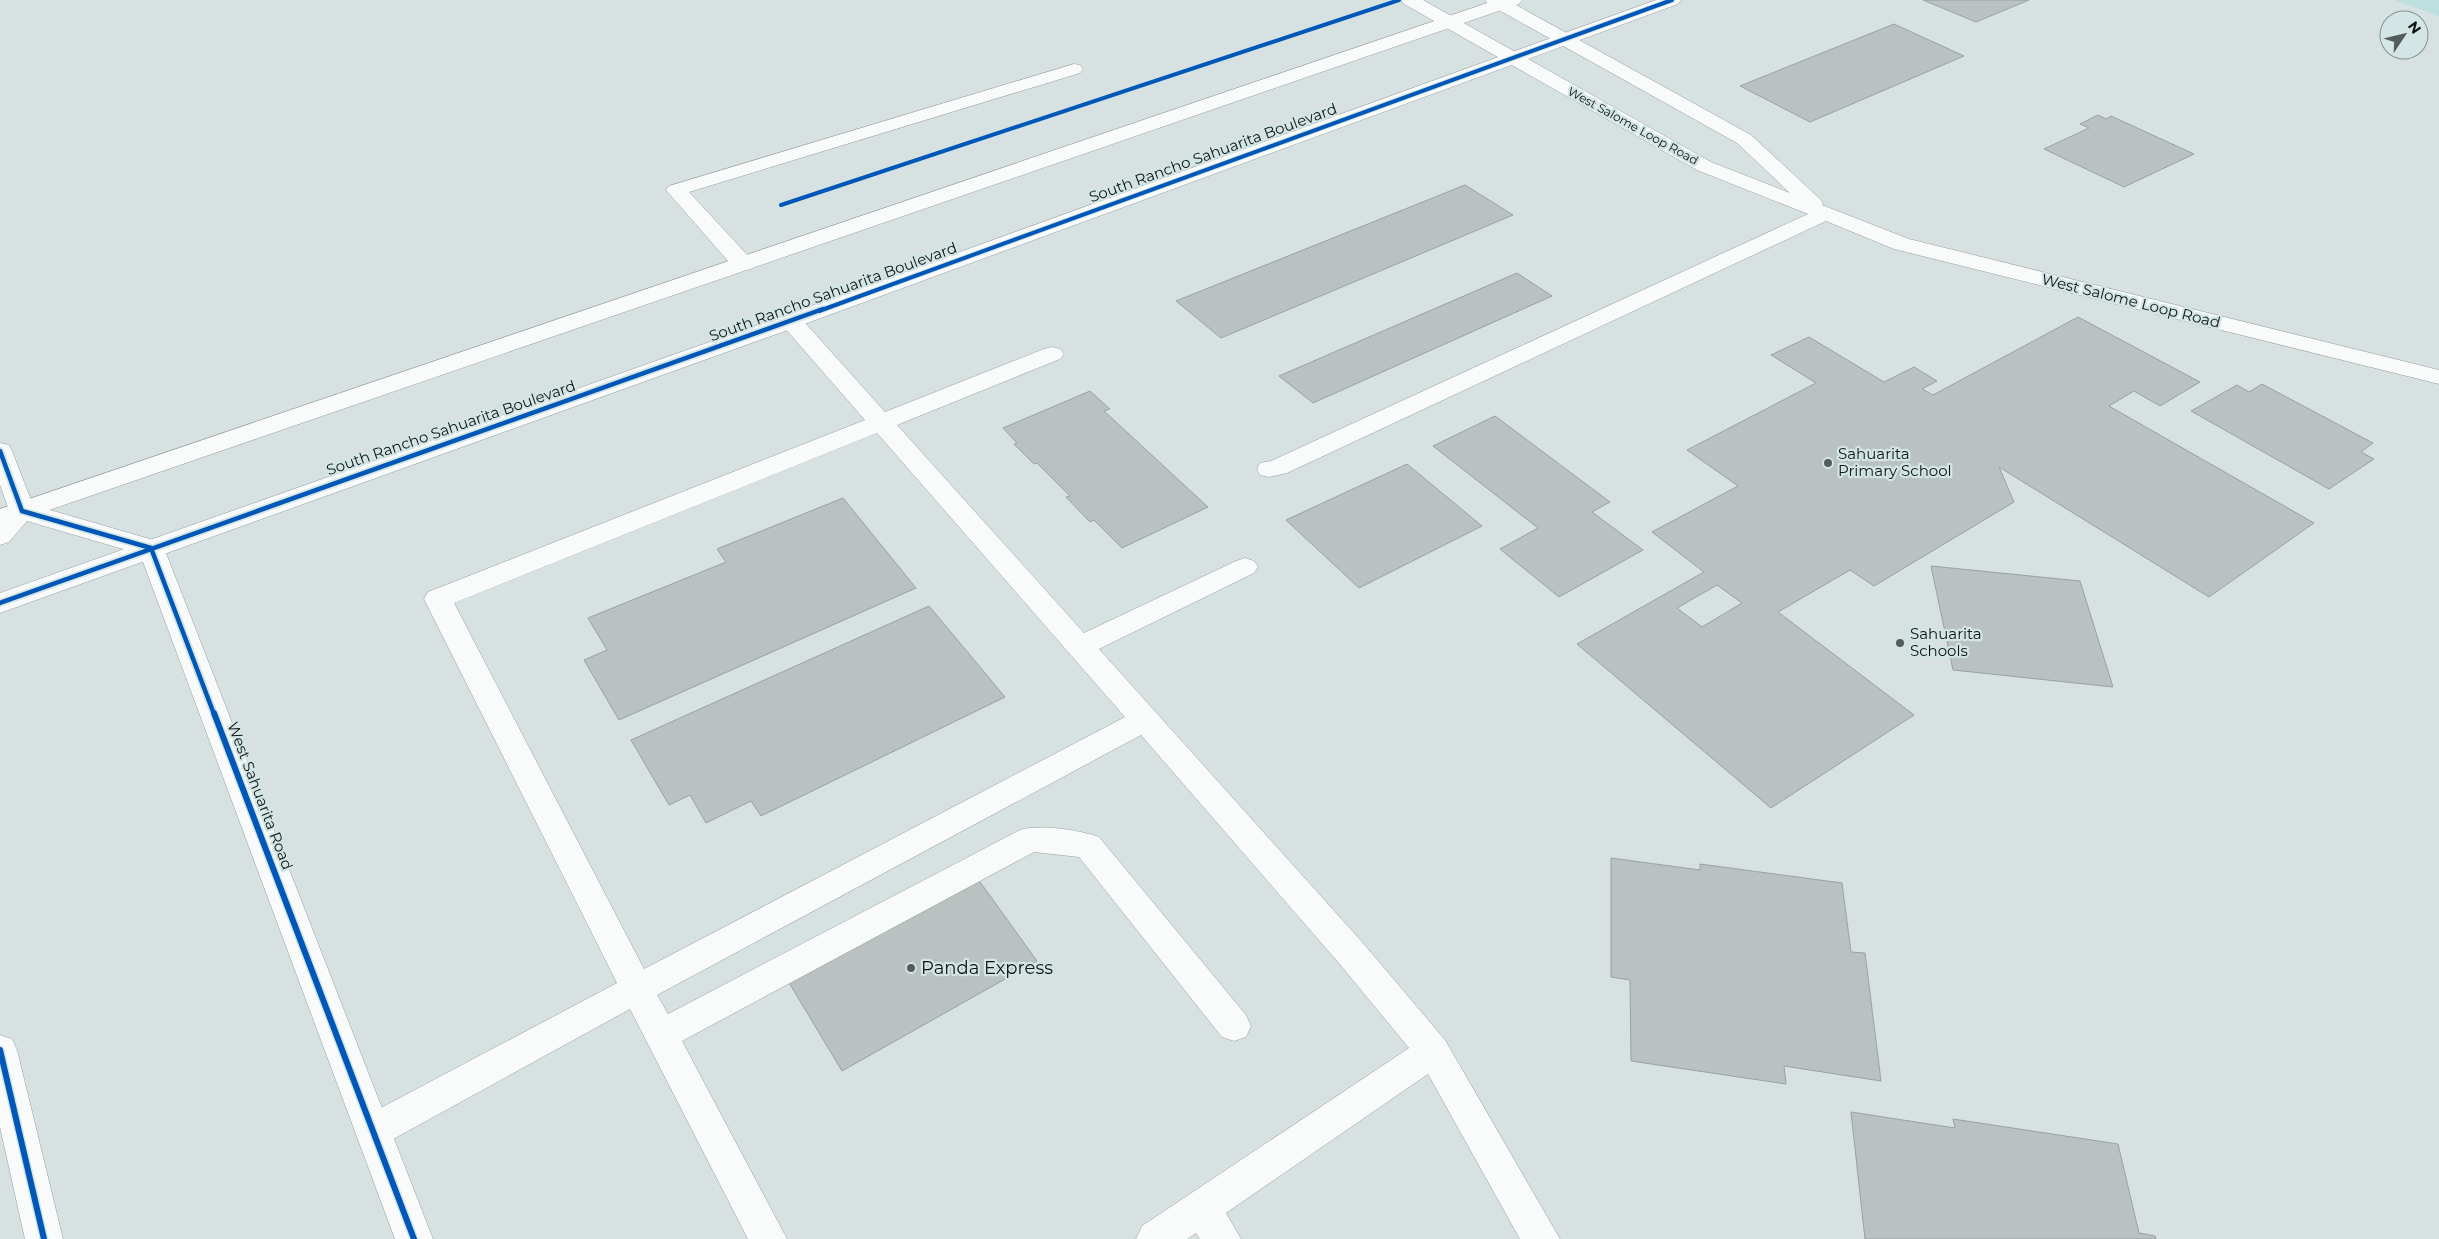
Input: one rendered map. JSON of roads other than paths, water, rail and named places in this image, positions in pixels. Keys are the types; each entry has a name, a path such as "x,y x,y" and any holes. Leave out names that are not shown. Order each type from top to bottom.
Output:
{"street":[{"name":"West Salome Loop Road","path":"1410,0 1704,166 1902,244 2439,377"},
{"name":"South Rancho Sahuarita Boulevard","path":"0,603 791,321 1510,57 1672,0"},
{"name":"West Salome Loop Road","path":"1502,1 1563,38 1744,139 1825,214"},
{"path":"11,514 1449,22 1502,1"},
{"path":"743,264 676,190 1074,69"},
{"path":"1269,469 1278,467 1825,214"},
{"path":"791,321 1350,952 1433,1051 1541,1239"},
{"path":"768,1239 661,1035 438,599 1052,354"},
{"path":"0,451 11,514 0,536"},
{"path":"11,514 152,548"},
{"name":"West Sahuarita Road","path":"152,548 414,1239"},
{"path":"1079,647 1245,567"},
{"path":"373,1131 637,988 1145,720"},
{"path":"661,1035 1031,838 1088,846 1234,1026"},
{"path":"0,1050 44,1239"},
{"path":"1155,1239 1433,1051"},
{"path":"1200,1208 1222,1239"}],"place":[{"name":"Sahuarita Primary School","path":"1828,463"},
{"name":"Sahuarita Schools","path":"1900,643"},
{"name":"Panda Express","path":"911,968"}]}
